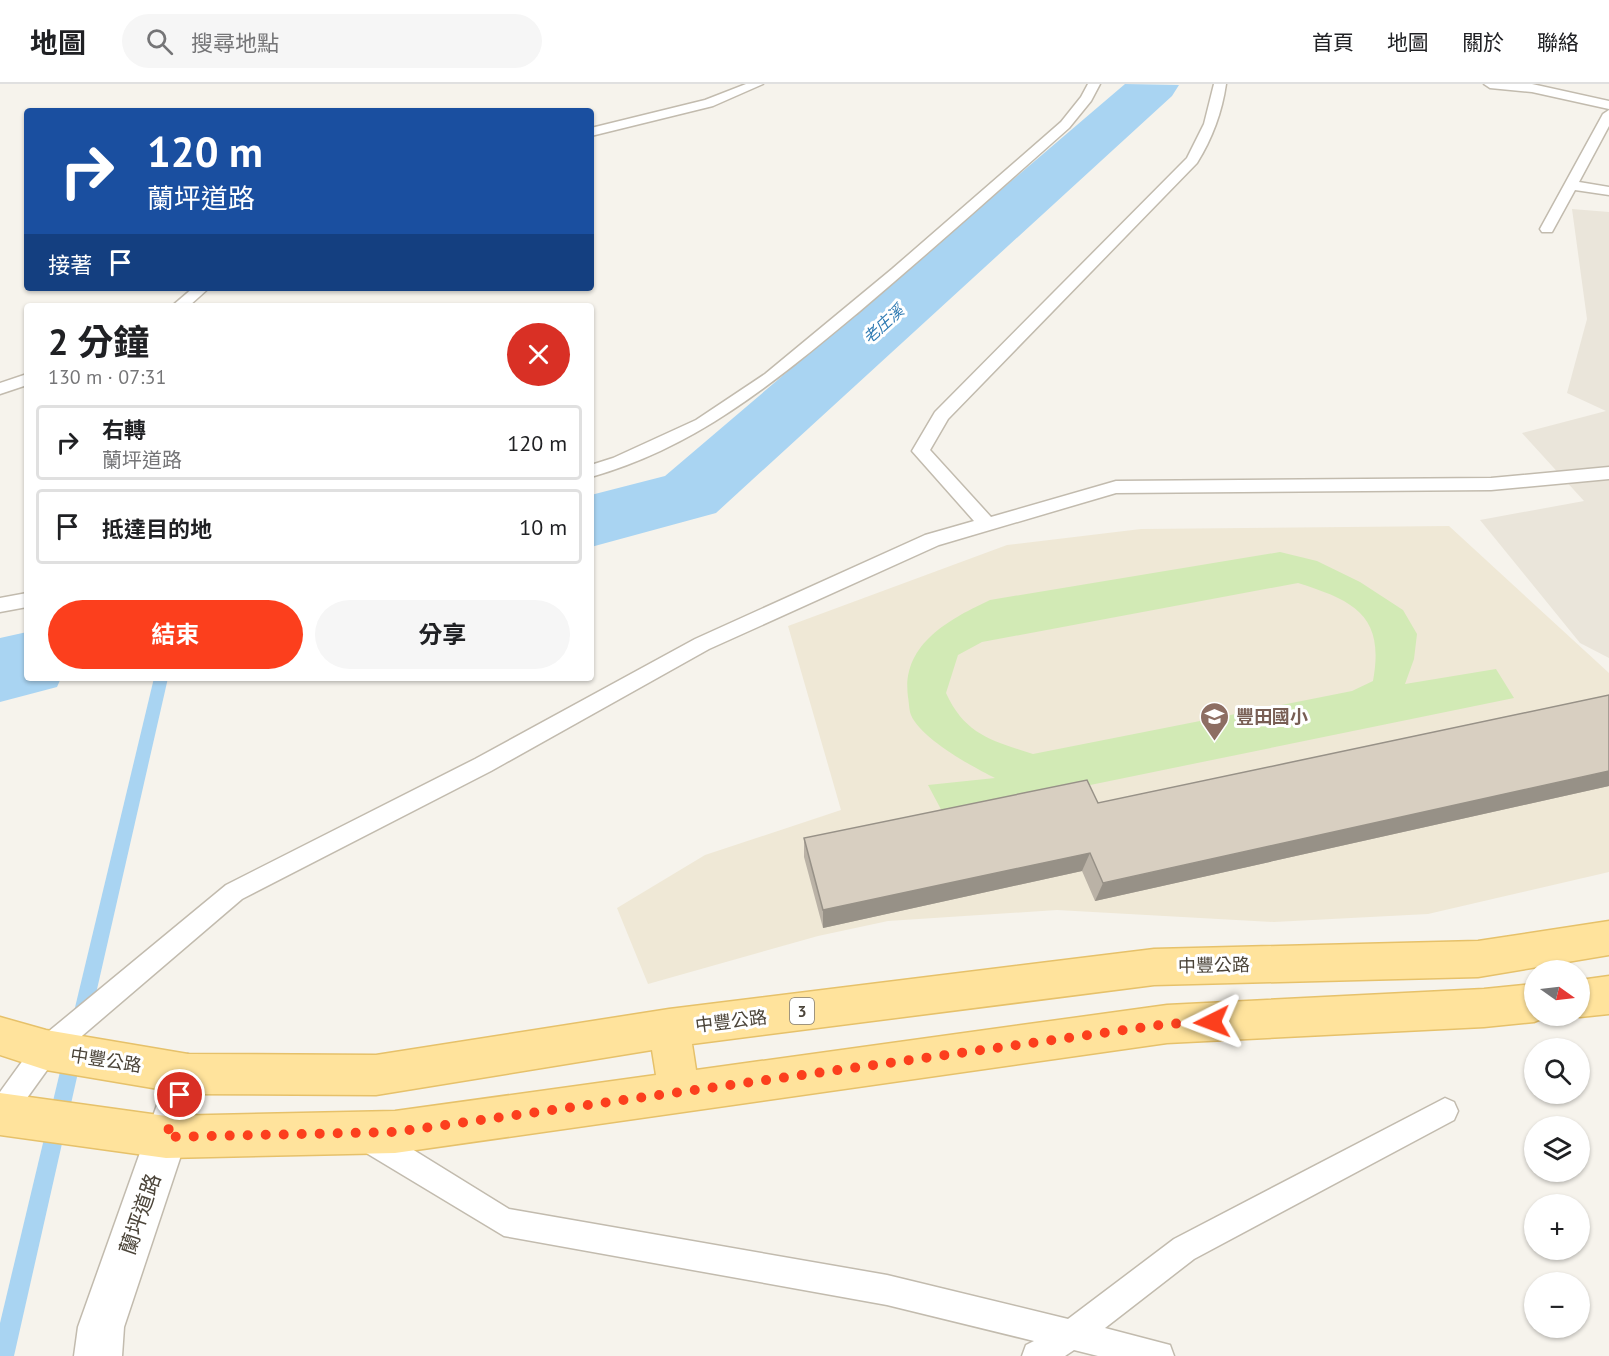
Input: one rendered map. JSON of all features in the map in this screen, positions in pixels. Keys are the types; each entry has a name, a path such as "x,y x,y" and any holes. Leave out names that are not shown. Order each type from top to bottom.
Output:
{"main road":[{"name":"中豐公路","path":"0,1036 45,1050 188,1074 376,1075 669,1028 1154,967 1478,959 1609,938"},
{"path":"1590,997 1609,994"},
{"path":"0,1114 166,1137 395,1132 1167,1024 1484,1008 1524,1003"},
{"path":"669,1028 679,1092"}],"street":[{"name":"蘭坪道路","path":"98,1356 101,1327 188,1074"}],"lane":[{"path":"594,131 710,103 757,84"},
{"path":"594,470 619,462 702,424 771,377 897,272 1065,125 1088,98 1095,84"},
{"path":"987,524 921,451 941,416 1192,160 1207,135 1216,111 1220,84"},
{"path":"1490,84 1533,88 1609,105"},
{"path":"1547,229 1609,114"},
{"path":"1570,185 1609,191"},
{"path":"184,303 198,291"},
{"path":"0,388 24,380"},
{"path":"0,1114 45,1050 234,892 483,765 702,644 932,540 1116,487 1491,484 1609,473"},
{"path":"0,605 24,601"},
{"path":"1037,1356 1071,1335 1184,1249 1445,1111"},
{"path":"360,1133 504,1222 887,1290 1159,1356"}],"shaded area":[{"path":"1572,209 1609,212 1609,658 1580,643 1480,520 1584,501 1522,433 1606,411 1567,393 1587,319"},
{"name":"豐田國小","path":"1449,526 1609,673 1609,872 1428,914 1274,922 1057,910 888,921 818,936 648,984 617,908 705,855 841,810 788,626 1007,545 1141,529"}],"green space":[{"path":"1280,552 1317,561 1360,582 1403,610 1417,634 1414,659 1405,684 1496,669 1514,698 944,815 928,785 995,778 936,743 917,724 910,711 908,678 912,662 920,648 931,636 959,616 990,600","holes":["1298,583 1350,605 1370,626 1376,659 1373,681 1352,691 1033,754 993,740 971,727 962,718 946,693 958,655 982,642"]}],"building":[{"path":"1609,695 1609,771 1103,883 1090,853 823,910 804,838 1087,780 1098,803"}],"waterway":[{"name":"老庄溪","path":"594,520 690,495 1154,85 1152,84"},
{"name":"老庄溪","path":"0,670 24,665"},
{"path":"81,1020 160,681"},
{"path":"3,1356 73,1055"}],"place":[{"name":"豐田國小","path":"1215,742"}],"route":[{"path":"180,1095 166,1137 395,1132 1167,1024 1212,1022"}]}
